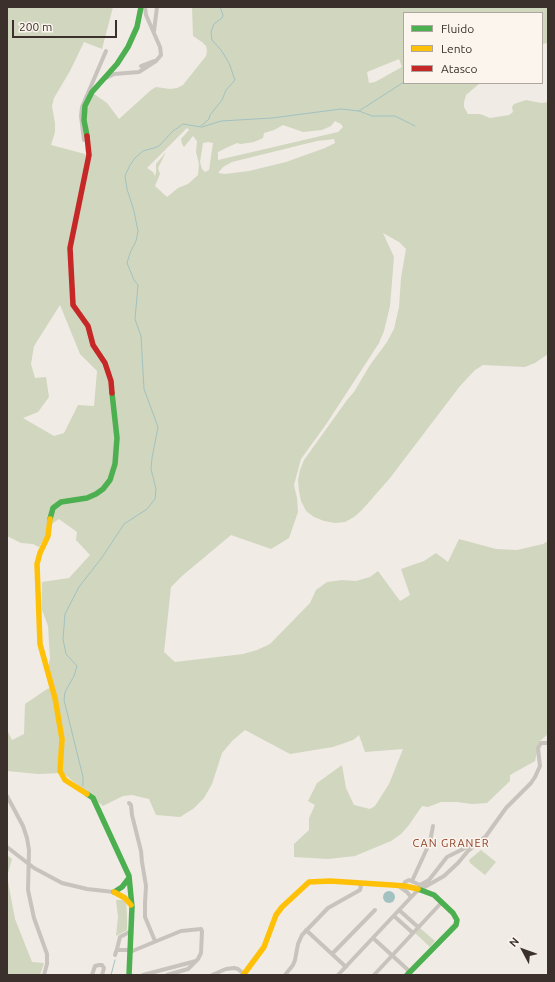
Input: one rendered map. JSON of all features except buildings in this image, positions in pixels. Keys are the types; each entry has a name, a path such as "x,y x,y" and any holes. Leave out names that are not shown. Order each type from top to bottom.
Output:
{"main road":[{"path":"128,975 132,907 129,876 97,804 91,796 65,780 60,771 62,739 55,698 40,644 37,564 40,553 48,536 50,516 53,508 61,502 87,498 99,493 106,485 112,474 116,456 117,438 112,387 104,361 93,345 88,326 76,310 72,298 70,248 89,149 84,120 84,110 98,78 114,73 117,64 134,34 141,7"},
{"path":"129,876 120,893 132,907"},
{"path":"245,975 264,946 276,915 282,907 304,886 313,881 400,886 430,892 442,902 456,916 457,923 408,974"},
{"path":"114,892 128,887 130,892"},
{"path":"114,892 123,896 128,896 130,892"}],"street":[{"path":"114,73 139,72 156,61 161,55 161,49 146,15 145,7"},
{"path":"154,31 157,7"},
{"path":"84,140 81,112 85,98 98,78 101,63 106,51"},
{"path":"141,66 156,61"},
{"path":"338,975 416,892 444,876 468,851 486,836 506,808 535,777 539,769 538,748 541,743 548,743"},
{"path":"7,796 23,826 29,850 28,890 34,918 47,954 47,964 44,975"},
{"path":"129,803 131,805 132,815 140,845 142,866 146,880 145,917 155,941"},
{"path":"412,881 430,842 433,826"},
{"path":"411,897 400,886 407,881 412,881 420,886 429,880 447,857 467,847 476,840 480,841"},
{"path":"7,847 28,865 49,877 69,885 114,892"},
{"path":"358,883 361,886 360,890"},
{"path":"285,975 296,960 300,940 306,930 328,908 368,886 381,884"},
{"path":"429,885 427,889 430,892"},
{"path":"374,975 442,902"},
{"path":"332,954 374,910"},
{"path":"399,910 418,927"},
{"path":"394,916 413,933"},
{"path":"117,949 130,951 180,931 201,929 201,954 198,959 188,969 167,975"},
{"path":"306,930 346,967"},
{"path":"115,954 120,937 131,931"},
{"path":"373,938 407,969 408,974"},
{"path":"143,975 156,973 198,959"},
{"path":"188,963 188,969"},
{"path":"92,975 95,966 99,965 104,968 102,975"},
{"path":"212,975 232,968 238,969 245,975"}],"green space":[{"path":"7,7 113,7 102,49 84,42 70,71 54,98 52,106 55,132 51,145 85,154 91,158 86,111 94,94 107,103 119,119 156,87 170,89 183,85 206,56 206,46 193,36 192,7 548,7 548,43 543,44 543,12 403,12 403,84 479,84 466,95 464,107 468,114 480,114 490,118 509,115 513,112 512,107 514,104 526,100 541,103 548,102 548,354 535,363 525,367 483,365 475,370 460,386 390,478 362,510 345,522 335,523 314,517 306,511 301,501 299,491 298,480 304,460 354,392 394,329 399,307 401,278 406,249 399,242 383,233 394,257 390,306 384,331 379,343 327,423 301,459 294,485 298,512 289,538 271,549 231,535 182,576 171,587 164,652 175,662 243,654 257,650 270,644 310,603 316,590 327,582 342,580 356,581 370,577 378,571 400,601 410,595 401,569 424,561 436,553 448,562 459,539 496,549 517,550 543,544 548,541 548,734 540,741 535,761 510,775 510,781 487,803 472,804 441,802 428,807 422,806 409,825 401,834 391,841 355,856 328,859 294,857 294,844 309,830 309,818 315,805 308,801 317,783 342,765 346,788 354,805 370,809 375,806 389,784 403,749 365,752 359,735 353,740 333,747 290,754 245,730 233,740 222,753 212,784 204,798 193,809 180,817 156,815 149,799 132,795 123,796 103,806 63,773 38,774 7,771 7,730 12,740 24,734 25,704 47,689 54,687 48,668 50,658 48,626 42,610 42,582 69,578 90,555 76,540 77,532 59,519 53,523 39,547 33,544 21,543 7,536","holes":["399,59 402,67 375,82 369,83 367,72","335,121 343,127 338,132 218,160 218,152 237,143 241,144 254,142 263,138 264,133 283,125 303,132 322,130 331,126","187,128 189,130 181,139 184,147 193,136 197,141 196,152 199,164 198,175 188,184 178,188 167,197 155,186 160,174 158,168 166,152 156,164 155,176 153,172 147,168","334,139 335,143 286,162 249,171 225,174 218,173 223,167 232,162 317,141","203,143 213,143 209,170 205,172 202,169 200,162","60,305 80,354 97,371 94,406 78,405 64,433 54,436 23,418 38,412 49,397 46,377 35,378 31,364 34,346"]},
{"path":"481,850 496,862 485,875 470,863 469,860"},
{"path":"7,855 12,859 8,873 8,882 15,919 32,962 44,963 40,975 7,975"},
{"path":"116,900 126,900 127,930 116,936 118,917"},
{"path":"420,928 435,941 430,947 415,933"}],"water":[{"path":"391,891 394,892 394,902 387,903 384,902 383,895 384,892"}],"waterway":[{"path":"201,126 209,119 210,115 222,100 226,90 235,80 229,63 221,50 212,40 211,32 214,24 222,18 223,15 220,7"},
{"path":"359,111 403,83"},
{"path":"202,127 221,121 272,118 341,109 359,111 372,116 395,116 415,126"},
{"path":"83,786 83,777 64,700 65,692 74,676 77,666 66,654 63,639 65,614 79,587 103,556 124,524 147,509 155,499 156,489 151,469 158,427 144,389 141,336 135,319 138,285 134,280 127,263 136,241 138,231 125,176 135,158 143,151 160,145 173,131 183,124 201,127"},
{"path":"111,975 115,960"}],"traffic: fast":[{"path":"87,136 84,120 85,106 92,92 117,64 128,47 137,27 141,7"},
{"path":"50,519 53,508 61,502 87,498 96,494 103,489 110,480 115,464 117,438 112,393"},
{"path":"87,794 93,798 129,876 132,907 129,975"},
{"path":"114,892 122,887 129,878"},
{"path":"407,975 456,925 457,920 453,913 434,895 418,889"}],"traffic: slow":[{"path":"50,519 48,536 40,553 37,564 40,644 55,698 62,739 60,771 65,780 87,794"},
{"path":"244,974 264,947 276,915 282,907 309,882 330,881 405,886 418,889"},
{"path":"114,892 125,898 131,905"}],"traffic: jam":[{"path":"87,136 89,155 70,248 73,305 88,326 93,345 105,363 111,381 112,393"}],"district":[{"name":"CAN GRANER","path":"451,843"}]}
